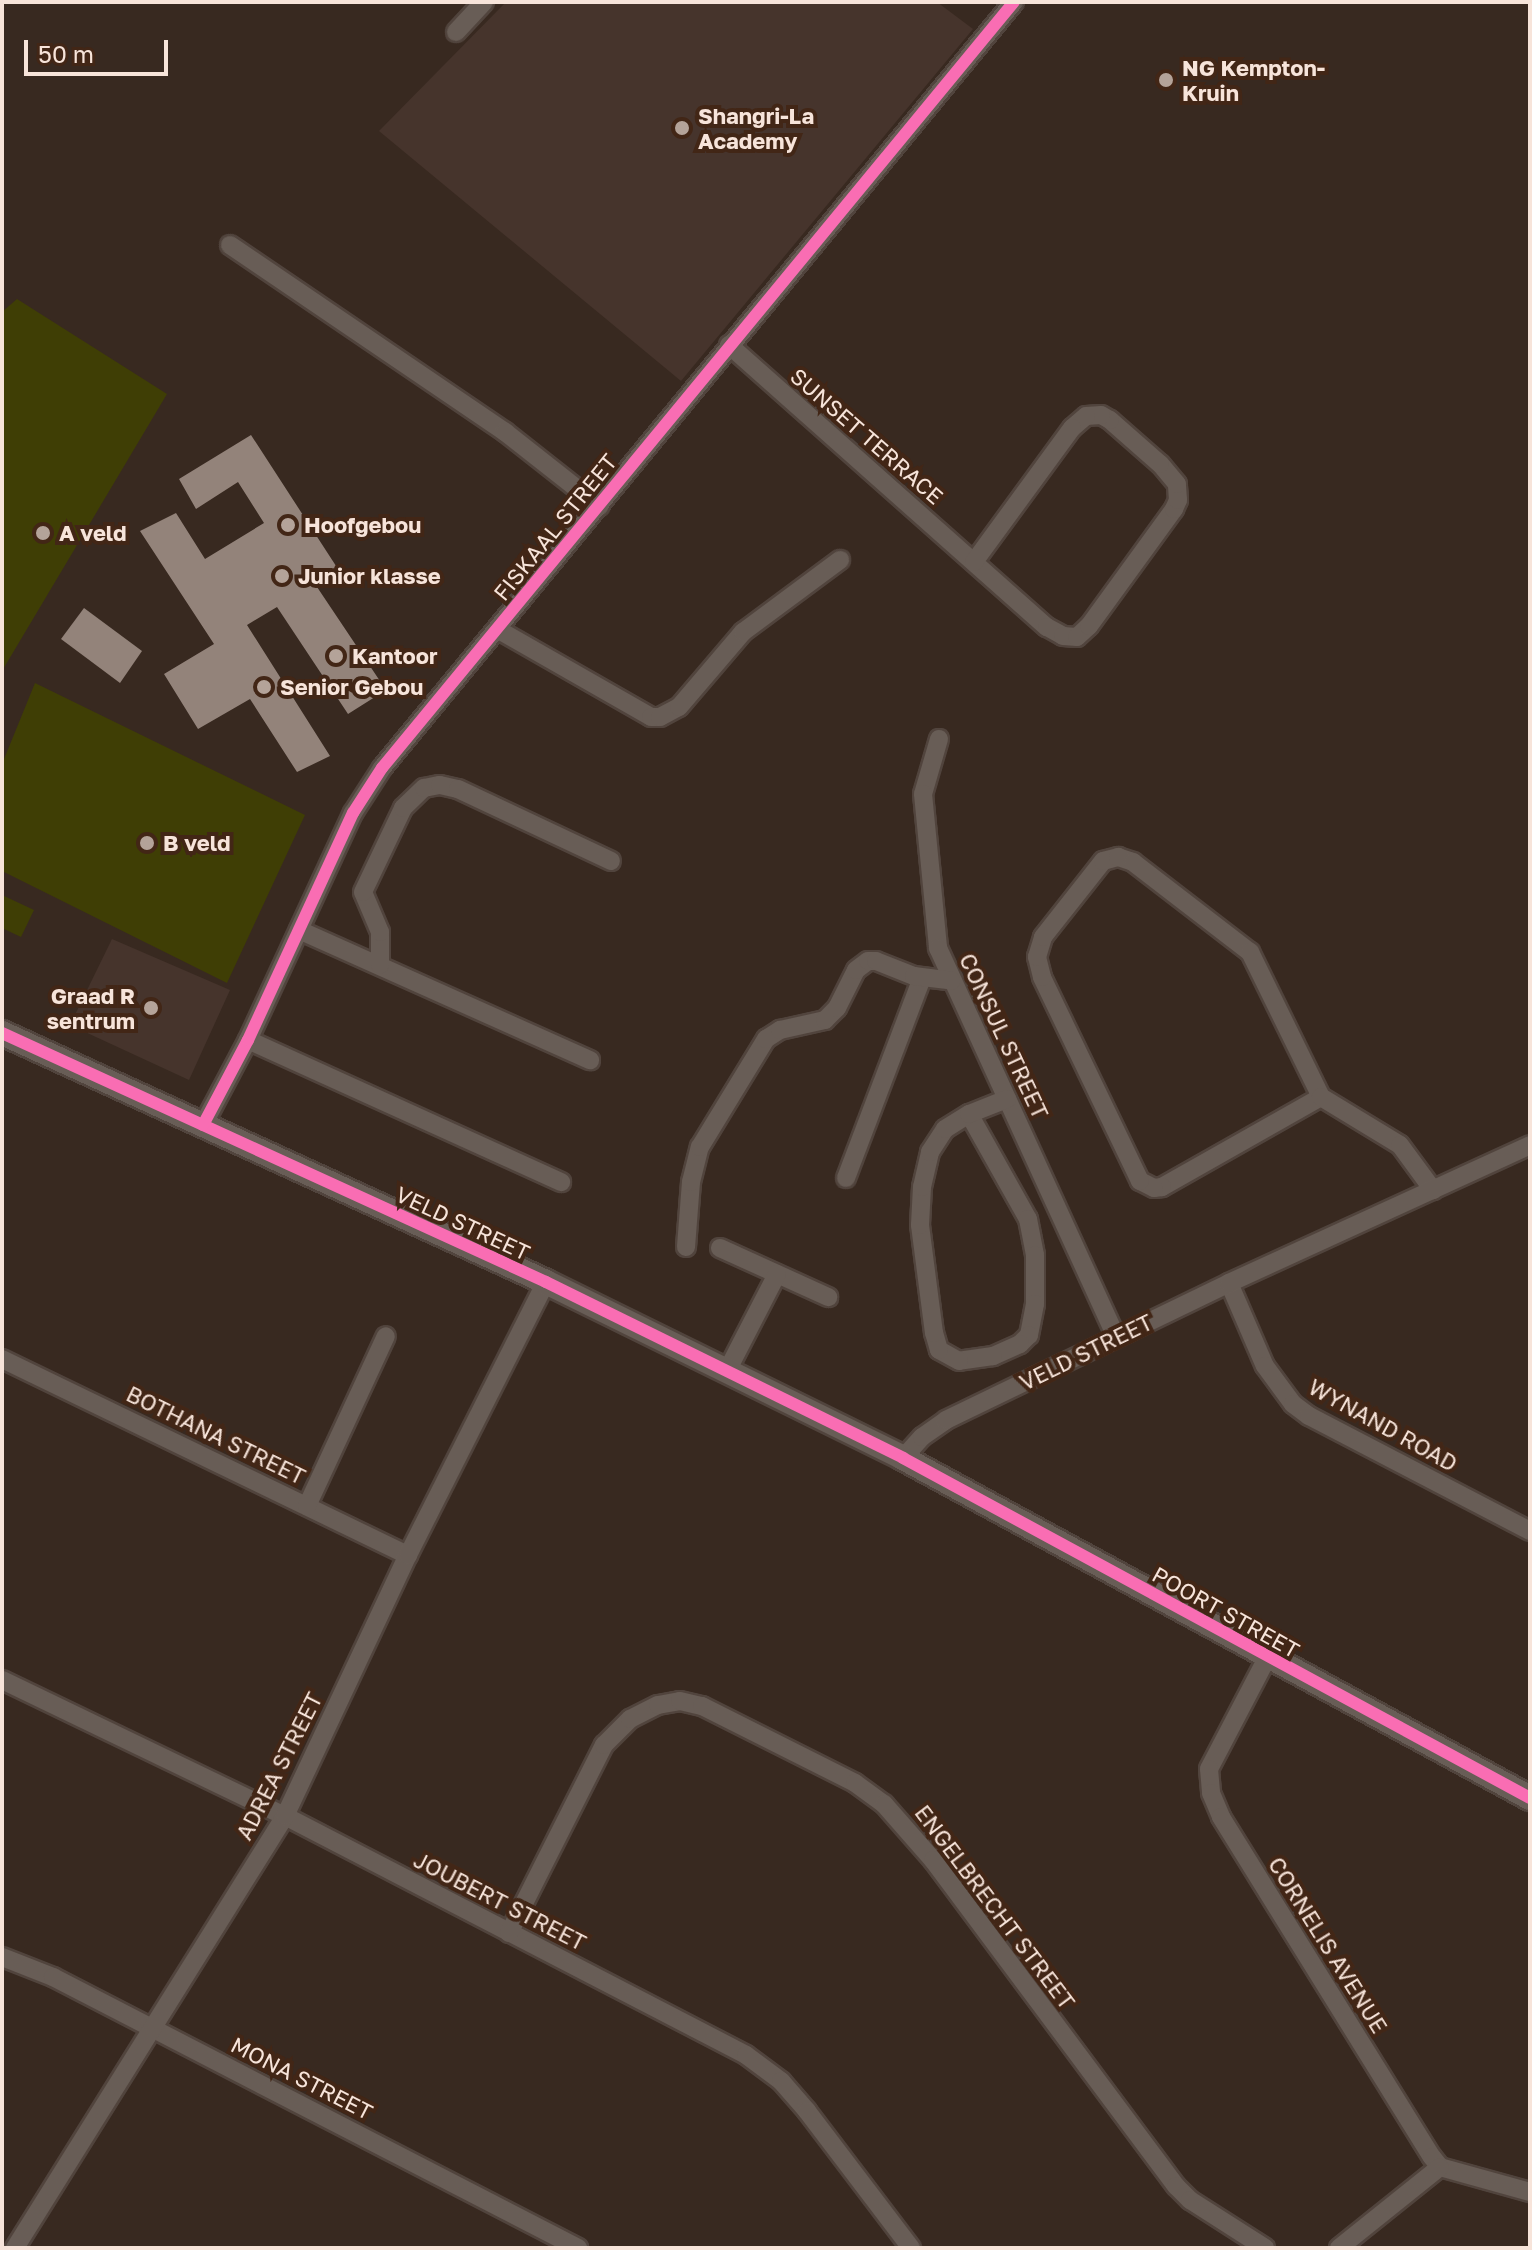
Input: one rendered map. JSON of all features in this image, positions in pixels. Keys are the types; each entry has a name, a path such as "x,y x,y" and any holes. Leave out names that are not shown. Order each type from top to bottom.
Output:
{"street":[{"path":"456,32 484,2"},
{"name":"FISKAAL STREET","path":"203,1125 248,1040 360,799 729,345 1014,2"},
{"path":"230,245 505,432 599,506"},
{"name":"SUNSET TERRACE","path":"729,345 1047,627 1063,636 1077,637 1089,626 1167,520 1178,500 1177,484 1160,464 1110,420 1101,415 1086,416 1072,428 974,562"},
{"path":"497,629 651,717 660,717 679,707 743,632 840,560"},
{"name":"CONSUL STREET","path":"939,739 923,802 936,943 1116,1337"},
{"path":"380,965 380,932 363,892 403,808 424,788 440,785 458,789 611,861"},
{"path":"1321,1097 1162,1187 1154,1188 1140,1181 1042,977 1037,957 1043,937 1103,861 1118,857 1133,862 1250,952 1321,1097 1400,1145 1433,1190"},
{"path":"299,930 590,1060"},
{"path":"686,1247 691,1182 700,1147 766,1039 780,1030 825,1020 837,1008 856,970 868,961 922,978 952,981"},
{"path":"846,1178 922,978"},
{"name":"VELD STREET","path":"2,1033 546,1282 903,1458 922,1437 946,1420 1229,1283 1530,1145"},
{"path":"248,1040 561,1182"},
{"path":"969,1114 1028,1219 1035,1255 1035,1304 1029,1335 1020,1344 993,1356 959,1361 945,1356 936,1342 920,1225 922,1187 930,1152 945,1129 969,1114 1007,1099"},
{"path":"720,1248 828,1297"},
{"path":"727,1371 777,1274"},
{"name":"ADREA STREET","path":"17,2244 285,1816 408,1555 546,1282"},
{"name":"WYNAND ROAD","path":"1229,1283 1265,1366 1293,1404 1309,1416 1530,1531"},
{"path":"307,1506 386,1336"},
{"name":"BOTHANA STREET","path":"2,1359 408,1555"},
{"name":"POORT STREET","path":"903,1458 1530,1798"},
{"name":"CORNELIS AVENUE","path":"1267,1658 1212,1757 1208,1781 1214,1804 1440,2167"},
{"name":"JOUBERT STREET","path":"2,1680 285,1816 678,2017 746,2055 781,2081 911,2248"},
{"name":"ENGELBRECHT STREET","path":"509,1933 604,1745 630,1719 658,1705 680,1701 702,1706 855,1783 884,1804 933,1860 1176,2186 1190,2200 1265,2248"},
{"name":"MONA STREET","path":"2,1957 53,1977 578,2248"},
{"path":"1339,2248 1440,2167 1530,2192"},
{"path":"17,2244 38,2248"}],"shaded area":[{"name":"Shangri-La Academy","path":"506,2 937,2 973,29 681,381 379,131"},
{"name":"A veld","path":"17,299 167,394 2,671 2,312"},
{"name":"B veld","path":"35,683 305,815 227,983 2,871 2,764"},
{"path":"2,895 34,910 21,937 2,928"},
{"name":"Graad R sentrum","path":"112,939 230,990 189,1080 70,1025"}],"building":[{"path":"251,435 338,569 315,584 386,690 348,714 277,607 247,625 330,756 297,772 250,699 198,729 164,674 214,644 140,531 176,513 205,559 264,523 238,482 196,509 179,479"},
{"path":"84,608 142,651 120,683 61,639"}],"cycle path":[{"path":"203,1125 248,1040 353,813 382,768 1014,2"},
{"path":"2,1033 546,1282 903,1458 1530,1798"}],"place":[{"name":"NG Kempton- Kruin","path":"1166,80"},
{"name":"Shangri-La Academy","path":"682,128"},
{"name":"Hoofgebou","path":"288,525"},
{"name":"A veld","path":"43,533"},
{"name":"Junior klasse","path":"282,576"},
{"name":"Kantoor","path":"336,656"},
{"name":"Senior Gebou","path":"264,687"},
{"name":"B veld","path":"147,843"},
{"name":"Graad R sentrum","path":"151,1008"}]}
